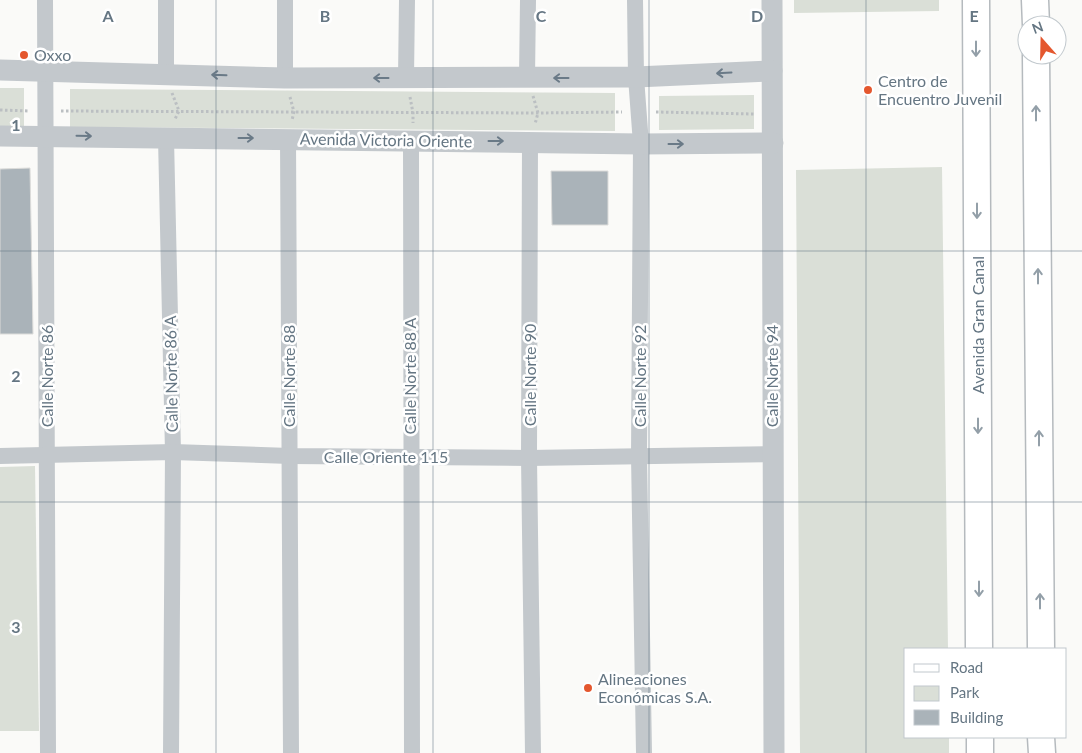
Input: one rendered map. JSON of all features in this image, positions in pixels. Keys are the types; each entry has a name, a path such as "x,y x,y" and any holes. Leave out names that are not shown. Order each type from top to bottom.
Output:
{"main road":[{"name":"Avenida Gran Canal","path":"976,0 979,648"},
{"path":"1035,0 1036,15"},
{"path":"1036,65 1041,648"},
{"path":"980,738 980,753"},
{"path":"1041,738 1042,753"}],"street":[{"name":"Calle Norte 86","path":"45,0 48,753"},
{"path":"166,0 166,74"},
{"path":"285,78 286,0"},
{"path":"406,78 407,0"},
{"path":"527,78 528,0"},
{"name":"Calle Norte 92","path":"635,0 636,77 641,144 639,456 644,753"},
{"name":"Calle Norte 94","path":"772,0 774,753"},
{"path":"0,70 285,78 636,77 772,71"},
{"name":"Avenida Victoria Oriente","path":"0,136 530,141 641,144 773,143"},
{"name":"Calle Norte 86 A","path":"166,138 173,452 171,753"},
{"name":"Calle Norte 88","path":"288,138 291,753"},
{"name":"Calle Norte 88 A","path":"411,141 410,457 412,753"},
{"name":"Calle Norte 90","path":"530,141 529,458 533,753"},
{"name":"Calle Oriente 115","path":"0,456 173,452 290,456 529,458 772,454"}],"path":[{"path":"166,74 179,111 166,138"},
{"path":"285,78 294,112 288,138"},
{"path":"406,78 413,113 411,141"},
{"path":"527,78 538,114 530,141"},
{"path":"0,110 773,114"}],"green space":[{"path":"794,0 939,0 939,11 794,13"},
{"path":"0,88 24,88 24,126 0,126"},
{"path":"70,89 615,93 615,131 70,127"},
{"path":"754,95 754,129 659,130 659,96"},
{"path":"942,167 948,648 904,648 904,738 949,738 949,753 800,753 796,170"},
{"path":"35,466 39,731 0,731 0,467"}],"building":[{"path":"30,168 33,334 0,334 0,169"},
{"path":"551,171 608,171 608,225 552,225"}],"place":[{"name":"Oxxo","path":"24,55"},
{"name":"Centro de Encuentro Juvenil","path":"868,90"},
{"name":"Alineaciones Económicas S.A.","path":"588,688"}]}
